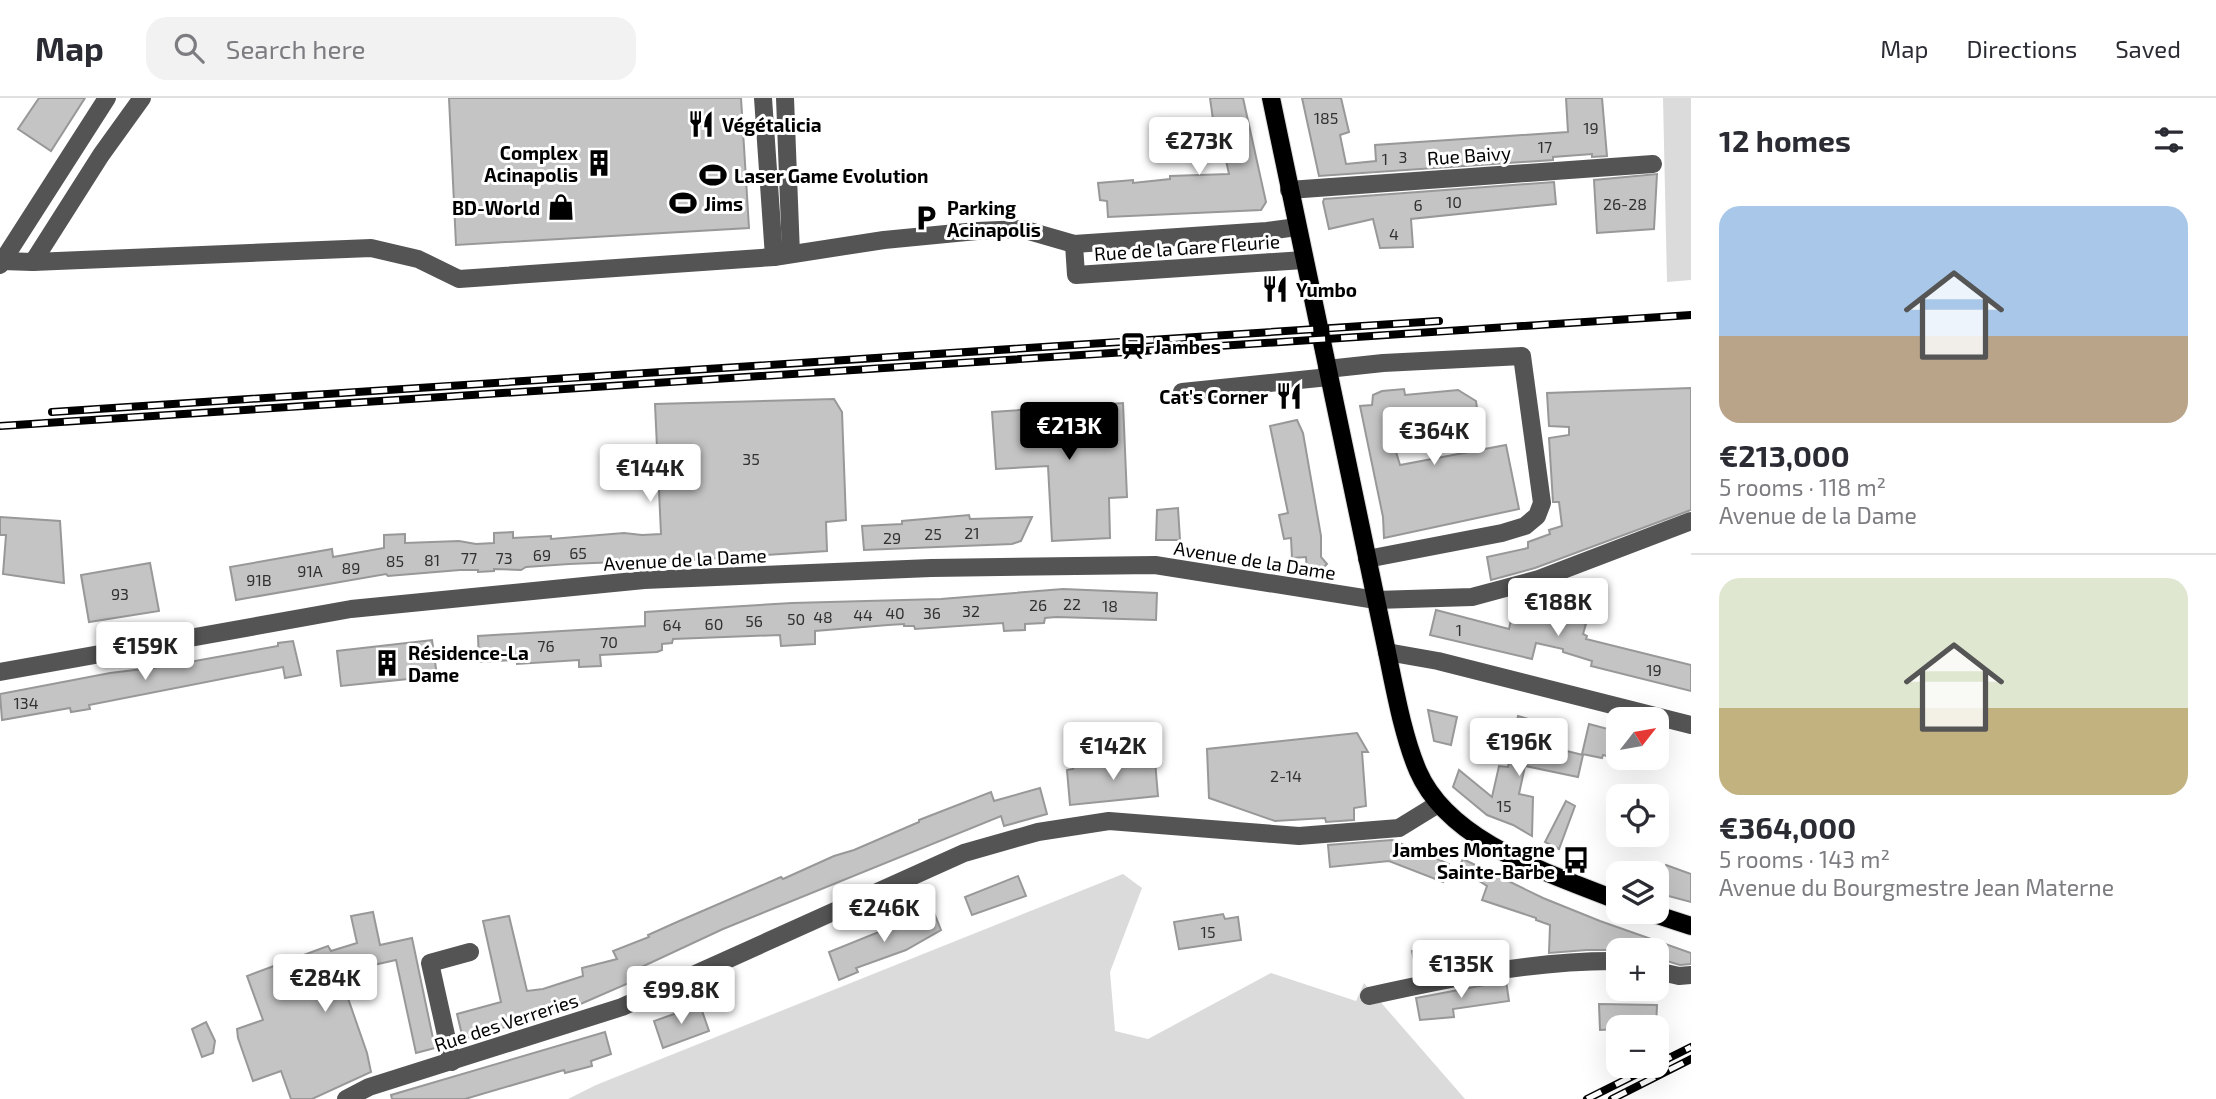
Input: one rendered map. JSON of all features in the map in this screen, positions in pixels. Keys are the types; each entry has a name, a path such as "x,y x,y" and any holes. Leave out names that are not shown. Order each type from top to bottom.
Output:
{"main road":[{"path":"1270,98 1397,700 1418,772 1438,804 1469,831 1524,863 1606,896"},
{"path":"1669,919 1691,926"}],"street":[{"path":"1,263 107,98"},
{"path":"33,262 142,98"},
{"path":"762,98 783,256"},
{"path":"783,256 785,98"},
{"name":"Rue Baivy","path":"1289,190 1653,164"},
{"name":"Rue de la Gare Fleurie","path":"1297,227 1074,244 1076,275 1304,260"},
{"path":"1,263 371,247 418,259 459,279 783,256 884,240 1022,229 1074,244"},
{"path":"1182,392 1328,373 1382,363 1522,356 1542,503 1537,516 1525,526 1502,533 1367,559"},
{"name":"Avenue de la Dame","path":"0,672 351,609 644,580 931,568 1155,565 1376,600 1472,597 1539,579 1691,522"},
{"path":"1387,652 1438,661 1691,725"},
{"name":"Rue des Verreries","path":"346,1099 369,1087 622,1007 964,853 1038,832 1109,821 1299,836 1399,828 1438,804"},
{"path":"452,1062 430,963 470,952"},
{"path":"1369,996 1524,967 1606,962"},
{"path":"1669,974 1691,975"}],"shaded area":[{"path":"1663,98 1691,98 1691,280 1667,282"},
{"path":"1123,874 1142,888 1110,972 1115,1031 1148,1039 1271,973 1356,1001 1364,983 1465,1099 568,1099 596,1085"}],"building":[{"path":"39,98 85,98 51,151 18,129"},
{"name":"Complex Acinapolis","path":"449,98 741,98 749,228 456,245"},
{"path":"1210,98 1243,98 1266,202 1261,210 1108,217 1107,201 1100,200 1098,183 1133,180 1133,183 1170,179 1170,176 1229,174 1220,133 1215,134"},
{"path":"1302,98 1341,98 1349,132 1340,135 1346,164 1376,161 1375,145 1568,132 1566,98 1602,98 1607,156 1592,157 1592,154 1553,157 1553,160 1319,176"},
{"path":"1657,174 1654,229 1597,233 1594,180"},
{"path":"1554,182 1556,204 1411,219 1413,247 1380,248 1373,219 1329,229 1323,202 1324,199"},
{"path":"1691,388 1691,510 1535,568 1491,580 1487,557 1528,548 1528,542 1550,534 1549,530 1562,526 1559,502 1553,502 1549,438 1569,435 1569,427 1549,426 1547,393"},
{"path":"1404,389 1405,395 1458,390 1476,401 1479,422 1391,418 1396,434 1391,435 1400,465 1506,445 1519,509 1384,538 1383,517 1360,406 1372,405 1373,395 1382,391"},
{"path":"834,399 842,412 846,520 826,522 827,551 645,563 569,564 526,567 521,570 386,574 236,600 230,567 332,549 333,557 384,548 384,535 405,534 405,543 459,541 476,544 494,543 494,533 513,532 513,538 551,536 551,539 624,533 661,534 655,404"},
{"path":"1123,403 1127,497 1109,498 1110,538 1052,541 1048,466 996,469 992,412"},
{"path":"1297,420 1303,433 1321,536 1321,557 1327,564 1320,571 1307,571 1306,557 1292,558 1291,538 1284,539 1279,515 1288,513 1270,426"},
{"path":"1178,508 1180,540 1156,540 1157,510"},
{"path":"969,515 970,519 1032,517 1021,541 1012,544 864,550 862,526 902,524 902,521"},
{"path":"0,517 60,521 64,583 3,574 6,535 0,535"},
{"path":"150,563 159,611 89,622 81,575"},
{"path":"1553,586 1577,591 1570,619 1586,624 1583,634 1587,636 1586,639 1691,665 1691,691 1591,666 1592,661 1563,652 1563,649 1536,643 1532,659 1430,635 1436,610 1509,629 1516,597"},
{"path":"1063,589 1157,593 1156,620 1056,617 1045,618 1044,623 1025,624 1025,630 1004,631 1003,623 915,629 914,626 904,624 815,631 815,644 781,646 780,635 673,639 672,643 662,644 662,650 657,652 600,655 601,666 579,667 579,660 517,664 517,660 479,662 478,636 645,626 645,612 792,603 941,599"},
{"name":"Résidence-La Dame","path":"432,640 437,676 341,686 337,651"},
{"path":"293,641 301,675 285,678 283,667 89,705 90,709 71,712 70,708 2,720 0,694 278,646 278,643"},
{"path":"1428,710 1457,717 1451,745 1434,741"},
{"path":"1518,716 1539,722 1534,743 1583,755 1578,777 1525,766 1519,794 1533,797 1532,836 1487,815 1453,787 1459,770 1492,797 1499,766 1508,767"},
{"path":"1589,724 1606,729 1606,756 1603,755 1602,758 1582,754"},
{"path":"1357,733 1368,752 1362,752 1366,806 1354,808 1354,820 1326,822 1325,818 1275,821 1209,798 1207,749"},
{"path":"1148,759 1155,761 1158,796 1070,805 1067,770 1073,767 1104,766 1104,763"},
{"path":"1040,788 1047,814 1004,826 1001,816 723,929 635,970 638,979 569,1009 463,1039 457,1014 501,1002 483,921 509,916 527,991 543,989 583,976 582,968 617,959 613,951 649,937 648,935 781,877 783,879 854,850 919,820 991,792 994,801"},
{"path":"1566,801 1575,806 1559,849 1545,842"},
{"path":"1392,840 1449,864 1443,882 1389,861 1330,867 1328,845"},
{"path":"1463,859 1543,898 1648,938 1606,938 1606,950 1549,953 1550,925 1482,900 1487,886 1458,868"},
{"path":"1669,866 1691,874 1691,902 1669,896"},
{"path":"1018,876 1026,896 972,915 965,897"},
{"path":"933,910 941,930 906,950 856,968 858,972 839,980 829,952"},
{"path":"373,912 380,945 412,938 435,1048 416,1053 396,960 347,971 349,977 342,981 371,1072 312,1099 291,1099 281,1071 253,1081 237,1029 263,1020 247,976 328,946 331,951 357,943 351,916"},
{"path":"1223,914 1225,919 1238,917 1241,940 1179,949 1174,922"},
{"path":"1457,945 1459,953 1463,953 1464,965 1417,974 1412,951"},
{"path":"1669,945 1691,953 1691,964 1680,965 1669,962"},
{"path":"1506,981 1509,1001 1453,1009 1454,1017 1420,1020 1416,998"},
{"path":"1599,1004 1657,1005 1657,1015 1606,1015 1606,1030 1600,1030"},
{"path":"700,1005 709,1031 663,1048 654,1021"},
{"path":"206,1022 215,1041 213,1053 202,1057 192,1029"},
{"path":"605,1032 611,1054 591,1061 592,1066 565,1073 564,1070 465,1099 392,1099 391,1095"}],"railway":[{"path":"0,426 1691,315"},
{"path":"52,412 1439,321"},
{"path":"1669,1058 1691,1047"},
{"path":"1612,1099 1691,1059"},
{"path":"1587,1099 1629,1078"}],"place":[{"name":"Végétalicia","path":"701,124"},
{"name":"Complex Acinapolis","path":"599,163"},
{"name":"Laser Game Evolution","path":"713,175"},
{"name":"Jims","path":"683,203"},
{"name":"BD-World","path":"561,207"},
{"name":"Parking Acinapolis","path":"926,218"},
{"name":"Yumbo","path":"1275,289"},
{"name":"Jambes","path":"1133,346"},
{"name":"Cat's Corner","path":"1289,396"},
{"name":"Résidence-La Dame","path":"387,663"},
{"name":"Jambes Montagne Sainte-Barbe","path":"1576,860"}]}
